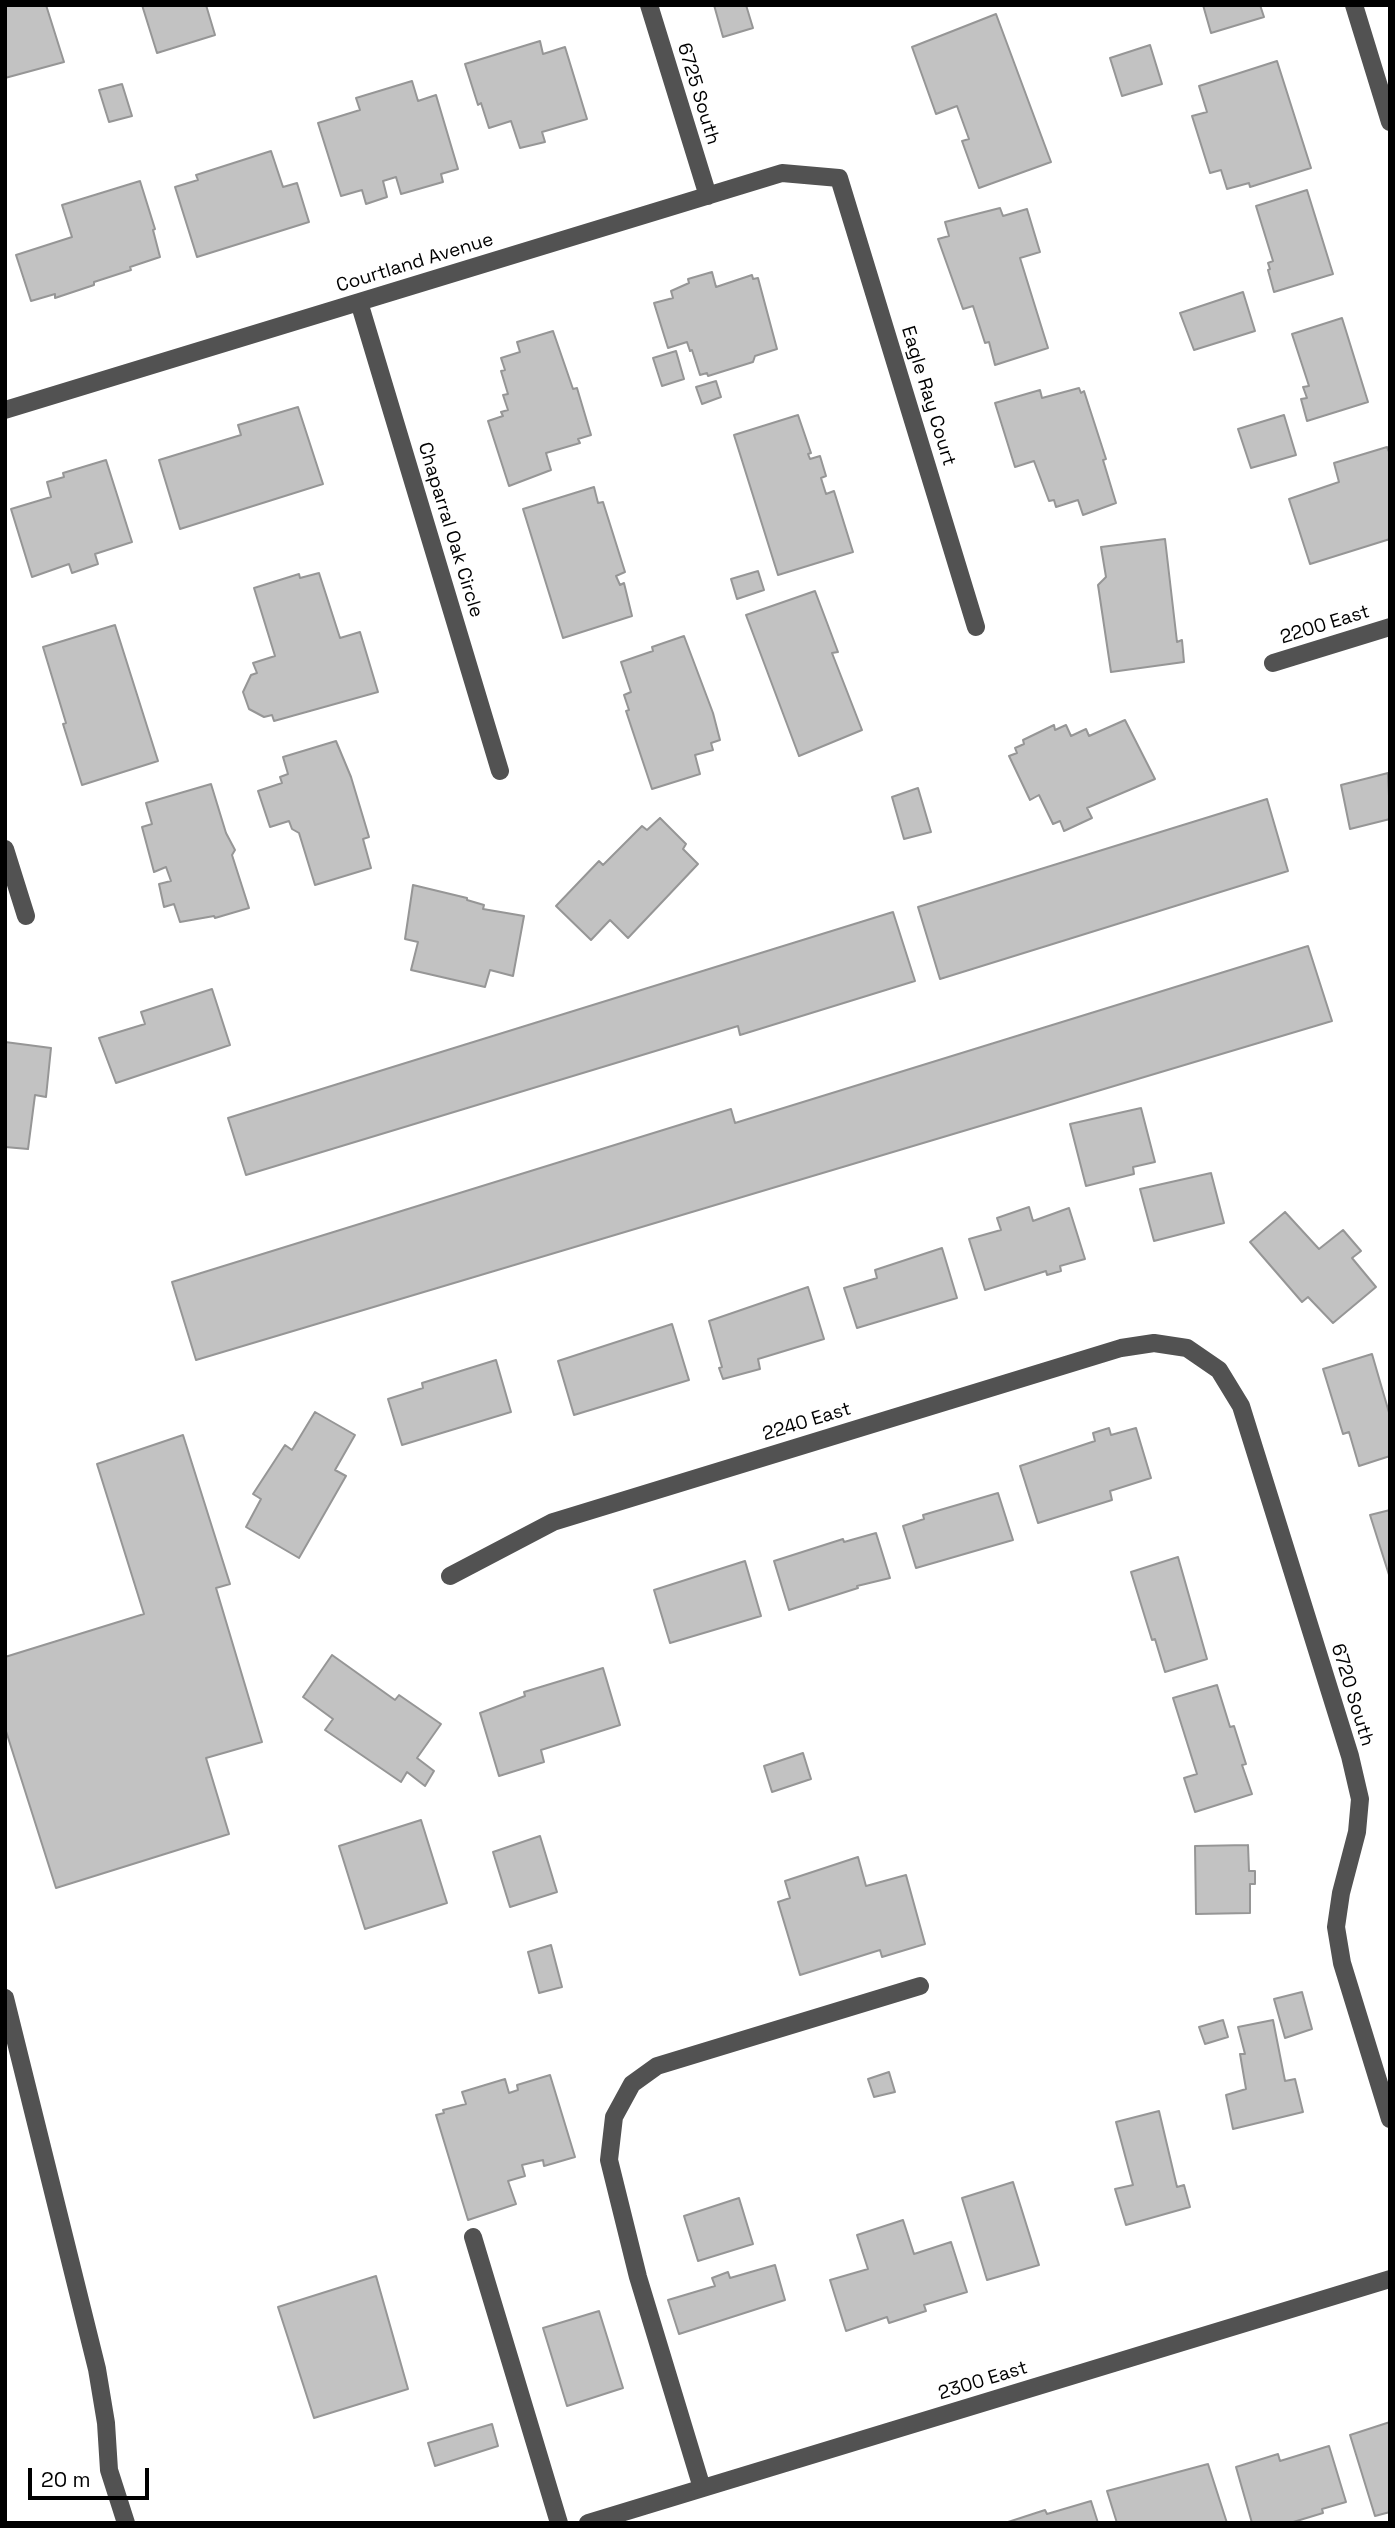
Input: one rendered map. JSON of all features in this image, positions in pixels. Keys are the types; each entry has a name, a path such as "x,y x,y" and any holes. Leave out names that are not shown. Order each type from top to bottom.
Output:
{"street":[{"name":"6725 South","path":"649,5 708,196"},
{"path":"1354,5 1390,122"},
{"name":"Courtland Avenue","path":"5,410 782,173 839,178"},
{"name":"Eagle Ray Court","path":"839,178 976,627"},
{"name":"Chaparral Oak Circle","path":"359,302 500,771"},
{"name":"2200 East","path":"1273,663 1390,627"},
{"path":"5,849 26,916"},
{"name":"2240 East","path":"450,1576 553,1522 1121,1348 1154,1343 1187,1348"},
{"name":"6720 South","path":"1187,1348 1219,1370 1241,1406 1349,1756 1360,1799 1357,1832 1341,1893 1336,1927 1342,1963 1390,2119"},
{"path":"702,2488 638,2277 609,2160 614,2117 632,2084 657,2066 920,1986"},
{"path":"5,1998 97,2369 106,2423 109,2470 126,2523"},
{"path":"473,2237 559,2523"},
{"name":"2300 East","path":"588,2523 1390,2279"}],"building":[{"path":"5,5 46,5 64,62 5,78"},
{"path":"142,5 206,5 215,35 157,53"},
{"path":"714,5 746,5 753,28 723,37"},
{"path":"1203,5 1260,5 1264,17 1211,33"},
{"path":"996,14 1051,162 979,188 962,141 969,139 957,106 936,114 912,47"},
{"path":"540,41 543,54 565,47 587,119 542,132 545,142 520,148 511,121 489,128 481,103 478,105 465,64"},
{"path":"1150,45 1162,84 1122,96 1110,58"},
{"path":"1277,61 1311,168 1250,187 1249,183 1227,189 1221,170 1210,173 1192,116 1207,112 1199,86"},
{"path":"412,81 418,101 436,95 458,169 441,174 443,182 401,194 396,177 383,181 387,197 366,204 362,190 341,196 318,123 360,110 356,98"},
{"path":"122,84 132,116 109,122 99,90"},
{"path":"271,151 283,187 297,183 309,222 197,257 175,187 198,180 196,175"},
{"path":"140,181 155,229 153,230 160,257 94,282 94,285 55,298 55,294 31,301 16,255 72,237 62,205"},
{"path":"1307,190 1333,274 1274,292 1268,270 1268,263 1273,261 1256,206"},
{"path":"1000,208 1003,216 1027,209 1040,252 1020,258 1048,348 995,365 989,342 985,343 973,306 963,309 938,239 949,236 945,222"},
{"path":"712,272 716,287 752,275 753,279 758,278 777,349 755,356 753,362 708,376 707,373 700,375 687,342 668,348 654,303 673,298 671,291 689,283 688,279"},
{"path":"1243,292 1255,331 1194,350 1180,313"},
{"path":"1342,318 1368,402 1307,421 1301,399 1307,398 1303,387 1309,386 1292,334"},
{"path":"553,331 573,389 577,388 591,435 578,439 580,443 546,453 551,470 509,486 488,421 503,416 501,412 508,410 503,395 508,394 501,371 505,370 501,358 520,352 517,342"},
{"path":"676,351 684,379 662,386 653,358"},
{"path":"716,381 721,397 702,404 696,387"},
{"path":"1079,388 1081,393 1084,391 1106,459 1103,460 1116,503 1083,515 1078,500 1056,507 1054,500 1049,501 1034,461 1015,467 995,403 1040,390 1042,398"},
{"path":"298,407 323,484 180,529 159,460 241,435 238,425"},
{"path":"798,415 811,453 808,454 810,459 820,456 826,476 821,478 826,494 834,491 853,552 778,575 734,435"},
{"path":"1284,415 1296,455 1251,468 1238,429"},
{"path":"1387,447 1390,454 1390,539 1310,564 1289,499 1339,482 1334,463"},
{"path":"106,460 132,542 95,554 98,564 72,573 69,564 32,577 11,509 51,497 47,482 64,477 63,473"},
{"path":"594,487 598,503 603,502 625,572 616,576 620,585 624,583 632,616 563,638 523,509"},
{"path":"1165,539 1177,642 1182,640 1184,662 1111,672 1098,585 1106,577 1101,547"},
{"path":"758,571 764,590 737,599 731,579"},
{"path":"319,573 340,638 360,632 378,692 274,721 272,715 264,717 249,709 243,692 251,675 257,673 253,663 275,656 254,588 299,574 300,578"},
{"path":"815,591 838,652 832,653 862,730 799,756 746,615"},
{"path":"115,625 158,761 82,785 43,647"},
{"path":"684,636 713,713 720,740 711,743 713,750 695,755 700,774 652,789 626,711 629,710 624,695 631,692 621,662"},
{"path":"1125,720 1155,779 1087,808 1092,818 1064,831 1060,821 1053,824 1039,795 1030,800 1009,756 1017,753 1015,748 1024,744 1023,740 1054,725 1055,730 1066,725 1071,736 1086,729 1089,736"},
{"path":"336,741 351,777 369,837 363,839 371,868 315,885 299,833 292,829 289,821 270,827 258,791 282,783 280,777 288,774 283,757"},
{"path":"1388,773 1390,819 1350,829 1341,785"},
{"path":"211,784 226,833 235,850 232,855 249,908 215,918 214,916 180,922 174,904 164,907 159,884 171,881 166,867 154,872 142,827 152,824 146,803"},
{"path":"918,788 931,832 904,839 892,797"},
{"path":"1267,799 1288,871 940,979 918,907"},
{"path":"660,818 686,844 683,849 698,864 628,938 610,920 591,940 556,906 599,861 603,865 642,826 647,830"},
{"path":"413,885 467,898 484,905 483,909 524,916 513,976 490,970 485,987 411,970 418,942 405,939"},
{"path":"893,912 915,981 740,1035 738,1026 246,1175 228,1118"},
{"path":"1308,946 1332,1021 196,1360 172,1282 731,1109 735,1123"},
{"path":"212,989 230,1045 116,1083 99,1038 145,1024 141,1012"},
{"path":"5,1042 51,1048 46,1097 35,1095 28,1149 5,1147"},
{"path":"1141,1108 1155,1162 1133,1167 1134,1174 1086,1186 1070,1124"},
{"path":"1211,1173 1224,1223 1154,1241 1140,1189"},
{"path":"1029,1207 1033,1221 1069,1208 1085,1259 1060,1266 1061,1271 1047,1275 1046,1271 985,1290 969,1239 1001,1230 997,1218"},
{"path":"1285,1212 1319,1249 1343,1230 1361,1251 1352,1258 1376,1287 1333,1323 1308,1297 1302,1302 1250,1242"},
{"path":"942,1248 957,1298 857,1328 844,1288 877,1278 875,1270"},
{"path":"808,1287 824,1339 758,1359 760,1369 723,1379 709,1321"},
{"path":"672,1324 689,1380 574,1415 558,1361"},
{"path":"1372,1354 1390,1416 1390,1456 1359,1466 1349,1432 1343,1434 1323,1369"},
{"path":"496,1360 511,1412 402,1445 388,1399 423,1388 422,1383"},
{"path":"315,1412 355,1435 335,1470 346,1476 299,1558 246,1527 261,1499 253,1494 285,1445 292,1450"},
{"path":"1109,1428 1111,1435 1136,1428 1151,1478 1110,1491 1112,1500 1038,1523 1020,1466 1095,1441 1093,1433"},
{"path":"183,1435 230,1584 216,1588 262,1742 206,1758 229,1834 56,1888 5,1728 5,1657 144,1614 97,1464"},
{"path":"998,1493 1013,1540 916,1568 903,1526 924,1519 923,1515"},
{"path":"1390,1510 1390,1578 1370,1515"},
{"path":"876,1533 890,1578 857,1586 858,1588 789,1610 774,1561 843,1539 844,1542"},
{"path":"1178,1557 1207,1659 1165,1672 1131,1572"},
{"path":"745,1561 761,1616 670,1643 654,1590"},
{"path":"332,1655 395,1700 399,1695 441,1724 417,1758 434,1771 425,1786 407,1772 401,1782 325,1730 333,1719 303,1697"},
{"path":"603,1668 620,1725 541,1750 544,1762 499,1776 480,1713 525,1696 524,1692"},
{"path":"1217,1685 1230,1727 1234,1726 1246,1764 1242,1765 1252,1794 1195,1812 1184,1778 1197,1774 1173,1698"},
{"path":"803,1753 811,1779 772,1792 764,1766"},
{"path":"421,1820 447,1903 365,1929 339,1846"},
{"path":"540,1836 557,1892 510,1907 493,1852"},
{"path":"1248,1845 1249,1871 1255,1871 1255,1884 1250,1884 1250,1913 1196,1914 1195,1846"},
{"path":"858,1857 866,1886 906,1875 925,1944 882,1957 880,1950 800,1975 778,1902 790,1898 785,1881"},
{"path":"551,1945 562,1987 539,1993 528,1952"},
{"path":"1302,1992 1312,2029 1285,2038 1274,1999"},
{"path":"1223,2020 1228,2037 1205,2044 1199,2027"},
{"path":"1273,2020 1285,2081 1295,2079 1303,2112 1233,2129 1226,2095 1246,2089 1240,2054 1245,2054 1238,2027"},
{"path":"889,2072 895,2092 874,2097 868,2079"},
{"path":"550,2075 575,2157 544,2166 543,2160 522,2165 525,2176 508,2181 516,2204 468,2220 436,2115 444,2113 443,2110 466,2104 462,2092 505,2079 509,2093 518,2090 517,2085"},
{"path":"1159,2111 1177,2187 1184,2185 1190,2207 1126,2225 1115,2189 1133,2185 1116,2122"},
{"path":"1013,2182 1039,2265 987,2280 962,2198"},
{"path":"739,2198 753,2244 698,2261 684,2216"},
{"path":"903,2220 914,2254 951,2242 967,2292 924,2305 926,2311 889,2323 887,2317 846,2331 830,2280 868,2269 857,2235"},
{"path":"775,2265 785,2300 679,2334 668,2300 715,2286 712,2278 728,2272 730,2278"},
{"path":"376,2276 408,2389 314,2418 278,2307"},
{"path":"599,2311 623,2388 567,2406 543,2328"},
{"path":"1390,2422 1390,2512 1375,2516 1350,2435"},
{"path":"492,2424 498,2446 435,2466 428,2443"},
{"path":"1329,2446 1346,2502 1322,2509 1323,2513 1290,2523 1252,2523 1236,2467 1278,2454 1280,2461"},
{"path":"1208,2464 1227,2523 1117,2523 1107,2491"},
{"path":"1091,2501 1098,2523 1005,2523 1045,2510 1047,2514"}]}
